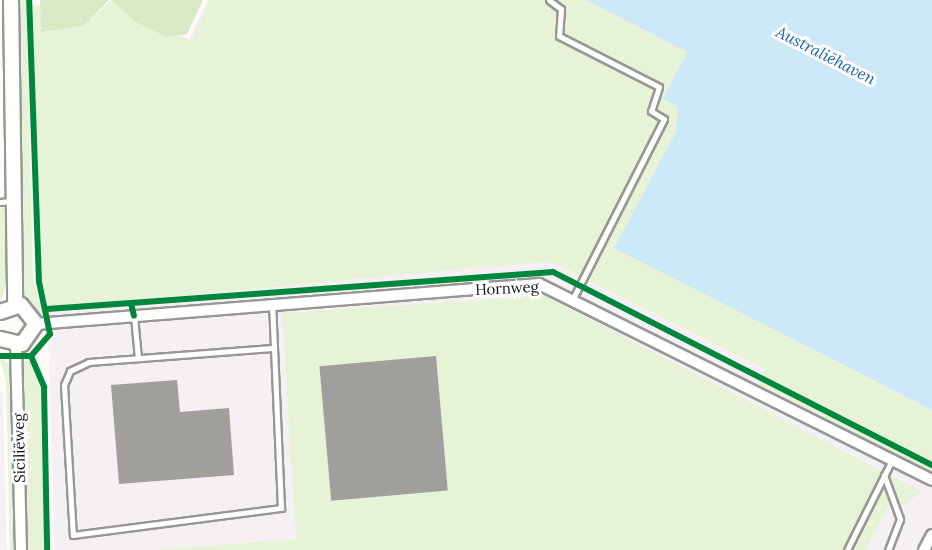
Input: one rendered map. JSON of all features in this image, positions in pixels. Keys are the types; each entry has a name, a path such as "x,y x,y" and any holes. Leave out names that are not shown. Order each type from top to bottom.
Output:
{"street":[{"path":"11,0 6,201 15,304"},
{"name":"Hornweg","path":"36,324 539,284 573,297 932,480"},
{"path":"0,312 15,304 27,308 36,324 28,341 16,346 0,339"},
{"name":"Siciliëweg","path":"16,346 21,550"},
{"path":"924,550 932,535"}],"lane":[{"path":"549,0 561,9 559,36 659,87 651,111 664,119 573,297"},
{"path":"272,305 272,348 281,508 73,535 66,380 70,371 89,362 272,348"},
{"path":"134,316 138,358"},
{"path":"847,550 892,459"},
{"path":"884,475 900,519 888,550"}],"shaded area":[{"path":"111,0 189,39 208,0 585,0 932,410 932,550 54,550 43,145"},
{"path":"0,390 3,394 7,550 0,550"}],"green space":[{"path":"17,0 26,0 33,278 43,318 27,303 20,284"},
{"path":"40,0 109,0 84,26 41,32"},
{"path":"111,0 190,42 210,0 585,0 687,52 663,99 679,107 676,132 614,248 932,410 932,472 759,384 765,369 551,261 49,308 42,283 32,6 40,5 41,32 84,26"},
{"path":"111,0 203,0 187,34 167,37 136,22"},
{"path":"0,207 6,208 9,275 0,304"},
{"path":"545,296 922,492 899,508 889,505 866,550 152,550 296,539 282,313"},
{"path":"0,359 8,362 11,378 16,550 10,550 6,381"},
{"path":"23,361 31,361 40,386 45,550 26,550"}],"water":[{"name":"Australiëhaven","path":"585,0 932,0 932,410 614,248 676,132 678,107 663,99 687,52"}],"building":[{"path":"436,356 448,490 331,501 319,366"},
{"path":"177,380 180,412 229,408 234,475 119,484 111,385"}],"cycle path":[{"path":"0,356 31,356 50,334 39,282 29,0"},
{"path":"131,303 553,272 932,465"},
{"path":"47,309 131,303 134,316"},
{"path":"31,356 44,387 47,550"}]}
